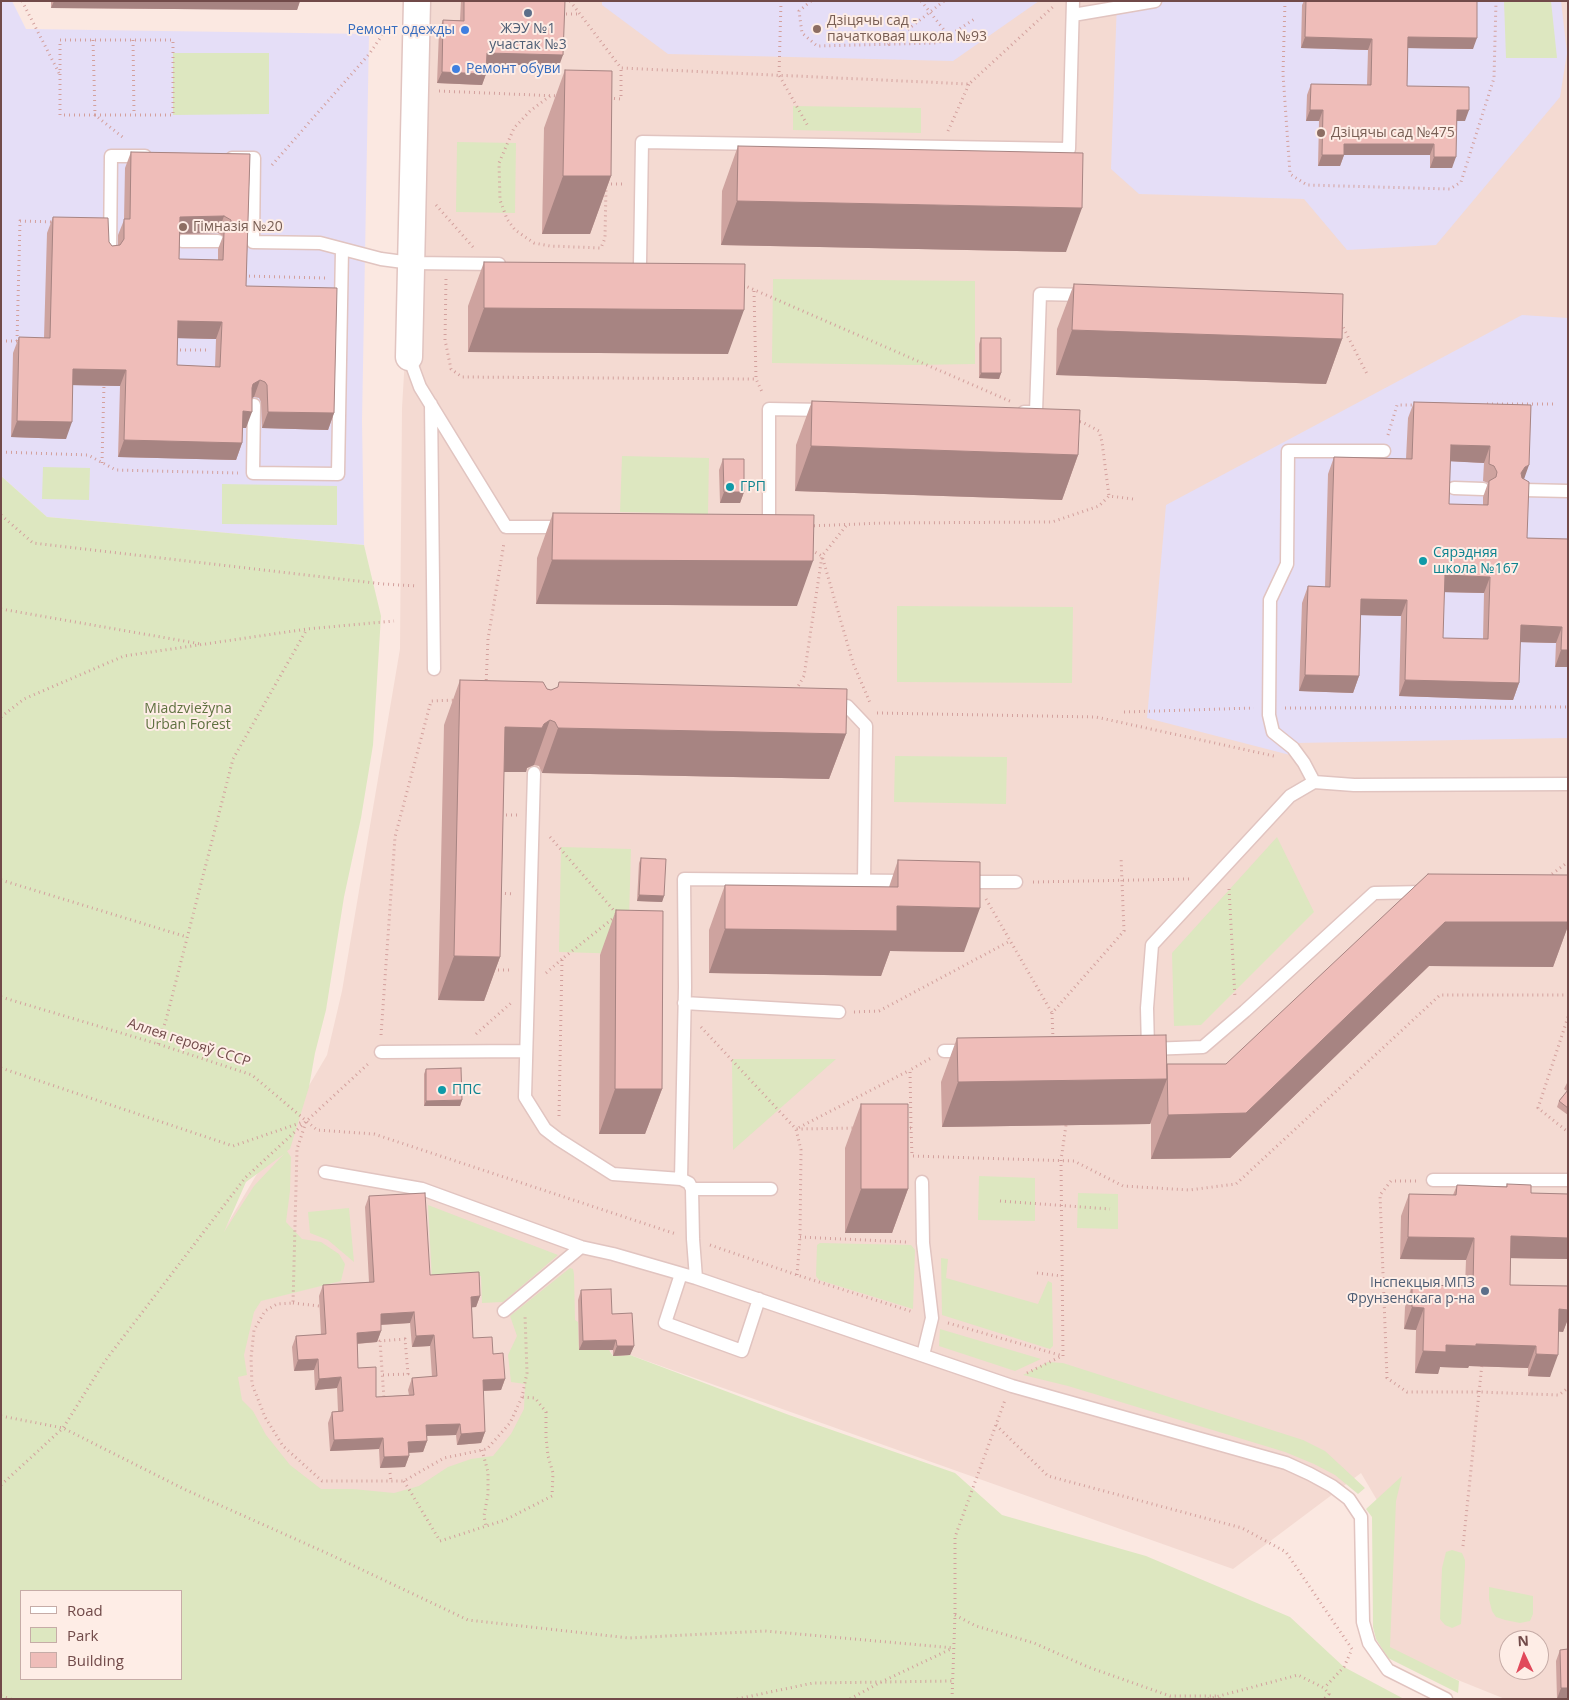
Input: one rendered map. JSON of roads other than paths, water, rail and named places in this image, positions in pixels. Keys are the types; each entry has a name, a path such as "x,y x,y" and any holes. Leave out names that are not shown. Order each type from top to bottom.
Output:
{"street":[{"path":"409,357 417,1"}],"lane":[{"path":"640,265 642,142 1069,149 1073,1"},
{"path":"1073,15 1155,1"},
{"path":"110,255 111,156 152,157"},
{"path":"215,157 254,158 254,185 248,242 320,243 381,259 411,263 508,264"},
{"path":"182,240 218,241"},
{"path":"254,405 253,473 338,474 342,249"},
{"path":"1011,412 1036,412 1040,294 1098,295"},
{"path":"409,357 420,388 506,527 579,528"},
{"path":"431,404 434,669"},
{"path":"750,528 769,528 769,409 841,410"},
{"path":"1314,782 1293,748 1273,732 1268,715 1270,600 1287,564 1288,451 1384,451"},
{"path":"1454,488 1483,489"},
{"path":"1523,490 1568,492"},
{"path":"820,706 846,706 866,726 864,881"},
{"path":"534,773 525,1097 545,1129 613,1174 680,1179 689,1183 692,1189 696,1278"},
{"path":"1434,892 1374,893 1203,1047 1144,1049 1152,945 1290,796 1314,782 1354,785 1568,784"},
{"path":"680,1179 684,1003 684,879 920,882"},
{"path":"948,882 1016,882"},
{"path":"684,1003 839,1012"},
{"path":"944,1051 980,1051"},
{"path":"381,1052 526,1052"},
{"path":"325,1172 422,1189 581,1247 613,1254 696,1278 1012,1386 1286,1463 1332,1486 1349,1499 1361,1516 1363,1622 1369,1643 1388,1670 1446,1699"},
{"path":"1433,1180 1568,1180"},
{"path":"922,1182 923,1242 932,1318 923,1355"},
{"path":"692,1189 771,1189"},
{"path":"504,1311 581,1247"},
{"path":"681,1274 665,1322 742,1351 759,1299"}],"place":[{"name":"ЖЭУ №1 участак №3","path":"528,13"},
{"name":"Дзіцячы сад - пачатковая школа №93","path":"817,29"},
{"name":"Ремонт одежды","path":"465,30"},
{"name":"Ремонт обуви","path":"456,69"},
{"name":"Дзіцячы сад №475","path":"1321,133"},
{"name":"Гімназія №20","path":"183,227"},
{"name":"ГРП","path":"730,487"},
{"name":"Сярэдняя школа №167","path":"1423,561"},
{"name":"ППС","path":"442,1090"},
{"name":"Інспекцыя МПЗ Фрунзенскага р-на","path":"1485,1291"}],"park label":[{"name":"Miadzviežyna Urban Forest","path":"188,718"}]}
